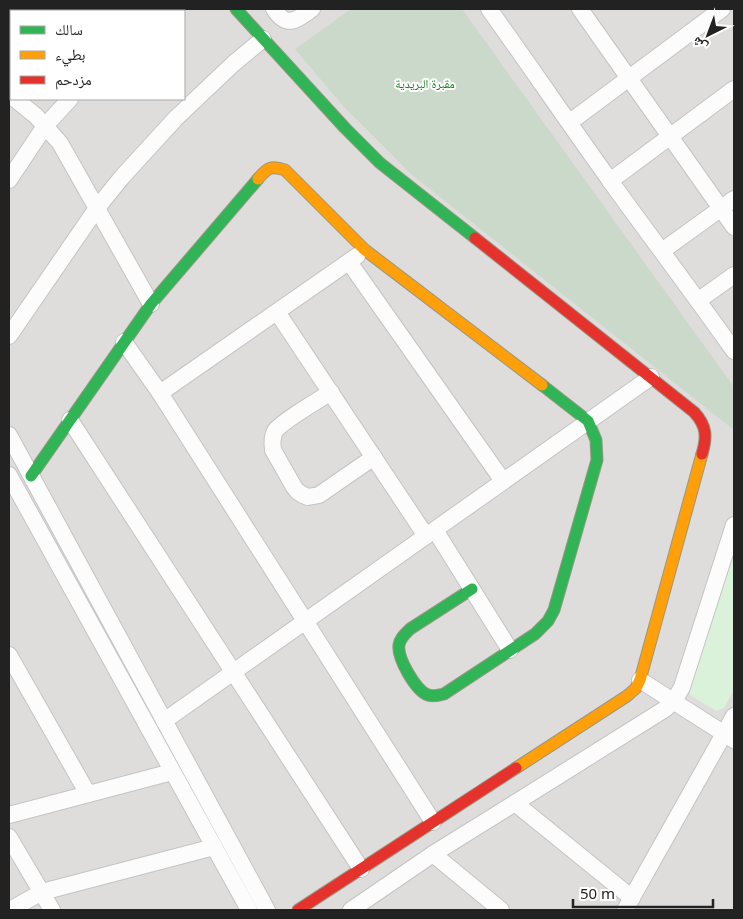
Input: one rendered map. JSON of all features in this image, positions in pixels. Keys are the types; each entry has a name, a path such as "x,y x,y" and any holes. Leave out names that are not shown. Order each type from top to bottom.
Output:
{"street":[{"path":"236,9 345,128 380,163 696,413 704,426 706,434 640,680 636,688 298,910"},
{"path":"274,9 280,18 287,21 294,20 312,9"},
{"path":"489,9 610,181 699,300 734,351"},
{"path":"570,122 722,9"},
{"path":"582,10 734,227"},
{"path":"9,336 97,208 138,159 204,91 263,39"},
{"path":"610,181 734,89"},
{"path":"16,100 36,116 60,143 151,304"},
{"path":"9,180 46,126 69,100"},
{"path":"31,476 151,304 265,171 269,168 280,168 285,170 365,250 588,422 592,428 597,444 597,460 553,614 549,622 542,629 444,694 439,696 428,695 417,685 399,654 400,640 410,629 472,589"},
{"path":"662,252 734,199"},
{"path":"160,393 365,250"},
{"path":"349,262 503,482"},
{"path":"699,300 734,275"},
{"path":"277,312 374,457 472,589 510,650"},
{"path":"124,342 160,393 433,822"},
{"path":"164,721 651,377"},
{"path":"331,392 280,426 273,436 273,450 294,487 303,495 319,495 374,457"},
{"path":"70,420 361,869"},
{"path":"9,435 267,910"},
{"path":"9,475 249,910"},
{"path":"352,910 433,854 665,709 674,701 684,681 734,525"},
{"path":"9,655 88,794"},
{"path":"640,680 729,737"},
{"path":"516,803 628,904 729,737 734,716"},
{"path":"9,815 172,772"},
{"path":"9,837 52,910"},
{"path":"10,910 42,892 214,847"},
{"path":"433,854 501,910"}],"shaded area":[{"path":"9,9 734,9 734,910 9,910"}],"green space":[{"name":"مقبرة البريدية","path":"351,9 462,9 734,387 734,430 411,174 344,107 295,49"},
{"path":"734,543 734,690 724,708 716,711 690,695 689,688"}],"traffic: fast":[{"path":"236,9 345,128 380,163 475,238"},
{"path":"31,476 151,304 258,179"},
{"path":"472,589 410,629 400,640 399,651 408,673 418,687 428,695 444,694 535,634 548,621 554,610 597,460 596,440 588,421 542,385"}],"traffic: slow":[{"path":"258,179 270,168 285,170 365,250 542,385"},
{"path":"516,768 627,696 636,688 640,680 702,454"}],"traffic: jam":[{"path":"475,238 694,412 704,427 705,432 702,454"},
{"path":"298,910 516,768"}]}
